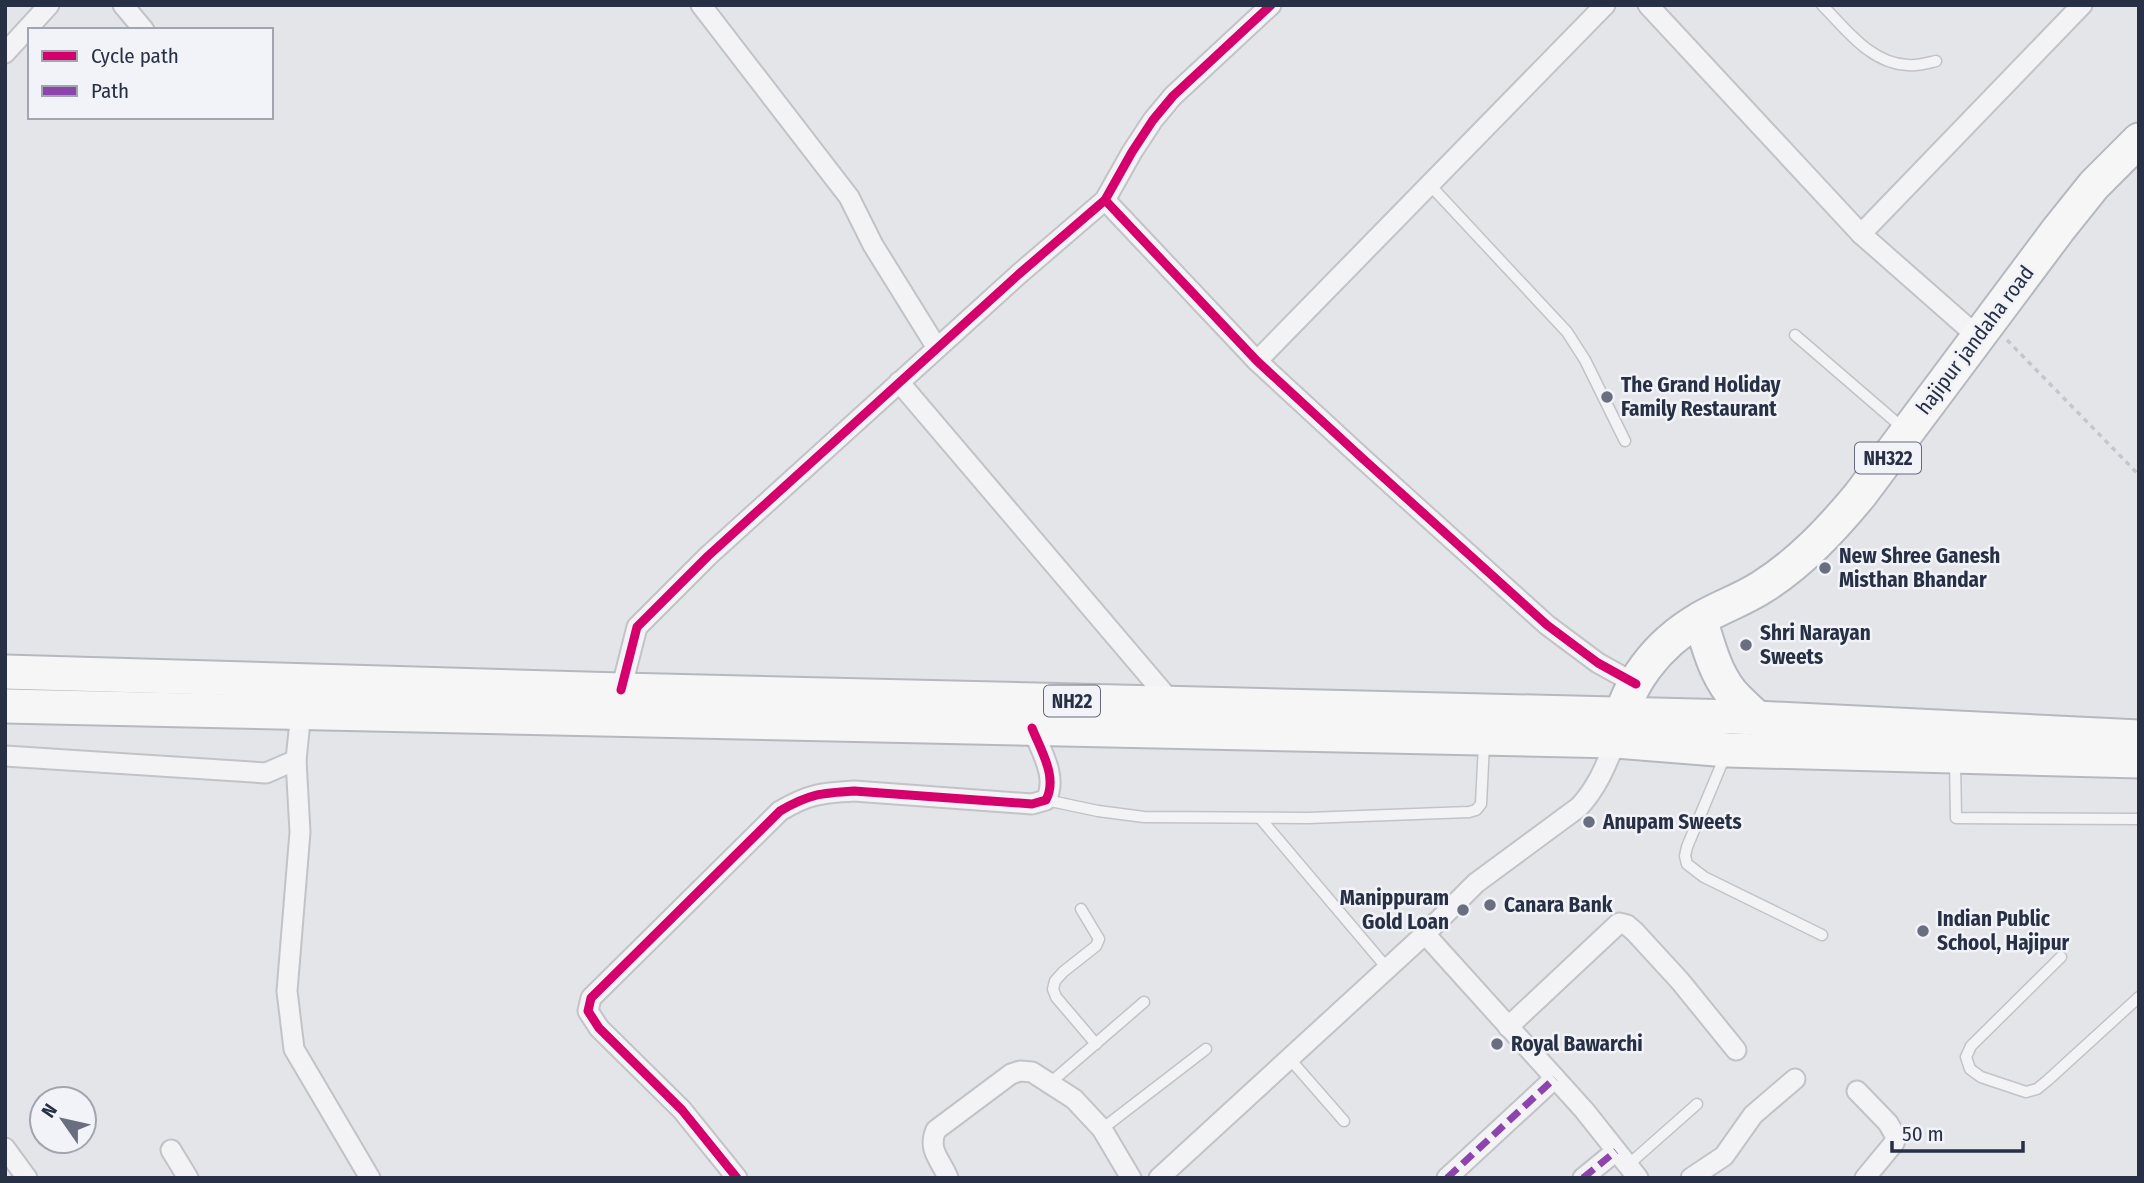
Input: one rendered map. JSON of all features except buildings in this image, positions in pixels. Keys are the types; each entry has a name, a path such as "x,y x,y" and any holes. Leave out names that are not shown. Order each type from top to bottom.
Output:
{"highway":[{"name":"hajipur jandaha road","path":"1618,728 1636,684 1651,658 1665,643 1700,619 1762,587 1828,533 1860,495 2058,229 2094,186 2139,140"},
{"path":"1700,619 1722,678 1731,692 1758,719"},
{"name":"NH22","path":"5,672 1173,704 1618,728 1728,750 2139,761"},
{"name":"NH22","path":"5,706 1484,738 1758,719 2139,737"}],"street":[{"path":"5,53 49,5"},
{"path":"123,5 142,28"},
{"path":"701,5 849,197 873,245 937,348"},
{"path":"1257,361 1605,5"},
{"path":"1648,5 1861,234 1983,329"},
{"path":"1861,234 2082,5"},
{"path":"621,690 637,627 708,556 1105,200 1132,152 1166,104 1263,8"},
{"path":"1105,200 1257,361 1548,625 1598,663 1636,684"},
{"path":"899,382 1173,704"},
{"path":"301,712 296,760 300,832 287,991 294,1049 370,1178"},
{"path":"737,1178 682,1111 599,1028 588,1011 591,998 780,811 804,797 854,791 1032,804 1046,800 1051,791 1051,776 1032,728"},
{"path":"1160,1177 1489,872 1579,807 1600,778 1618,728"},
{"path":"5,756 266,773 296,760"},
{"path":"1508,1027 1619,923 1627,925 1635,932 1671,971 1736,1050"},
{"path":"1424,934 1555,1078 1627,1164 1583,1178"},
{"path":"948,1178 933,1152 932,1139 936,1130 1012,1074 1020,1071 1032,1072 1074,1099 1102,1129 1131,1178"},
{"path":"1447,1178 1555,1078"},
{"path":"1691,1178 1724,1156 1753,1115 1795,1079"},
{"path":"1857,1091 1888,1123 1896,1137 1865,1178"},
{"path":"5,1149 27,1178"},
{"path":"170,1150 188,1178"}],"lane":[{"path":"1822,5 1868,50 1888,62 1909,65 1936,61"},
{"path":"1429,184 1567,332 1585,360 1625,441"},
{"path":"1795,335 1907,432"},
{"path":"1046,800 1144,817 1260,818 1469,812 1476,810 1481,804 1484,738"},
{"path":"1728,750 1687,847 1687,864 1704,877 1822,935"},
{"path":"1955,757 1956,818 2139,819"},
{"path":"1260,818 1387,968"},
{"path":"1081,909 1100,939 1096,946 1055,981 1053,989 1056,997 1096,1044"},
{"path":"2061,957 1970,1046 1966,1057 1970,1069 1981,1077 2025,1092 2037,1089 2139,997"},
{"path":"1050,1083 1144,1002"},
{"path":"1102,1129 1206,1049"},
{"path":"1289,1058 1343,1121"},
{"path":"1627,1164 1696,1104"}],"path":[{"path":"1983,329 2138,474"}],"marked path":[{"path":"1447,1178 1555,1078"},
{"path":"1583,1178 1616,1151"}],"cycle path":[{"path":"621,690 637,627 708,556 1019,274 1105,200 1132,152 1173,96 1271,5"},
{"path":"1105,200 1257,361 1361,457 1547,625 1598,663 1636,684"},
{"path":"737,1178 682,1110 599,1028 588,1011 591,998 780,811 799,801 824,794 854,791 1032,804 1046,800 1049,773 1032,728"}],"place":[{"name":"The Grand Holiday Family Restaurant","path":"1607,397"},
{"name":"New Shree Ganesh Misthan Bhandar","path":"1825,568"},
{"name":"Shri Narayan Sweets","path":"1746,645"},
{"name":"Anupam Sweets","path":"1589,822"},
{"name":"Canara Bank","path":"1490,905"},
{"name":"Manippuram Gold Loan","path":"1463,910"},
{"name":"Indian Public School, Hajipur","path":"1923,931"},
{"name":"Royal Bawarchi","path":"1497,1044"}]}
